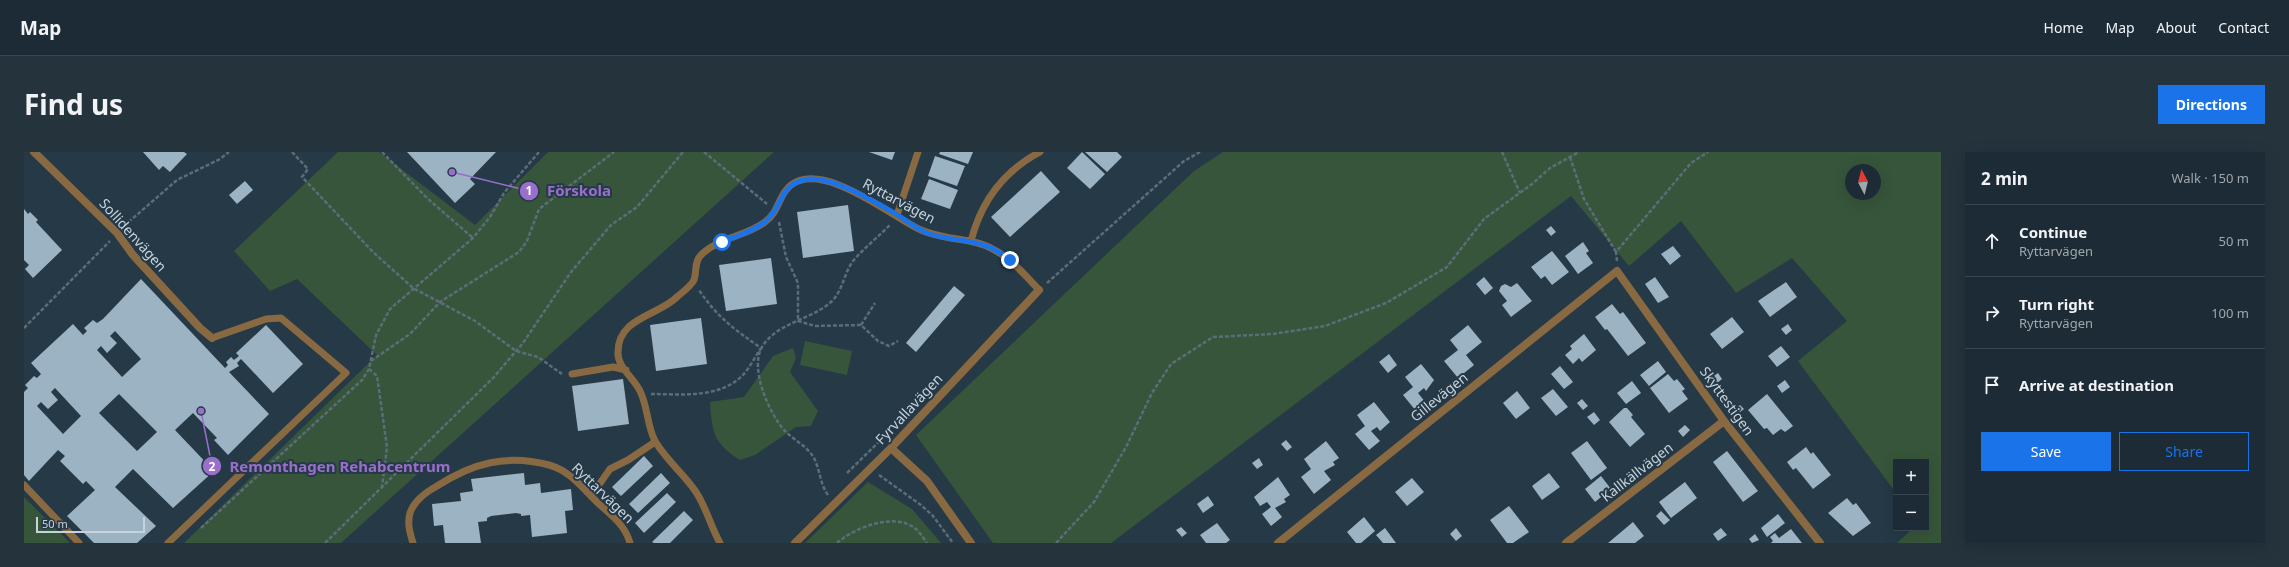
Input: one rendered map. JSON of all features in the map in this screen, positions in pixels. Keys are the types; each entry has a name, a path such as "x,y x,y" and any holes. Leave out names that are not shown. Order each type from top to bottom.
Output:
{"street":[{"name":"Sollidenvägen","path":"34,152 117,233 133,255 200,328 212,338"},
{"name":"Skyttestigen","path":"1617,271 1724,421 1820,543"},
{"name":"Gillevägen","path":"1278,543 1617,271"},
{"name":"Fyrvallavägen","path":"796,543 891,448 1039,290"},
{"name":"Kallkällvägen","path":"1566,543 1724,421"},
{"path":"891,448 927,481 971,543"}],"lane":[{"path":"897,215 918,152"},
{"path":"971,241 976,222 986,202 1017,166 1040,152"},
{"name":"Ryttarvägen","path":"694,281 695,266 701,255 722,242 753,230 776,211 782,194 792,184 805,180 826,182 847,188 897,215 912,226 928,233 971,241 999,251 1039,290"},
{"path":"694,281 676,299 631,324 624,331 618,360 642,394 656,442 696,492 720,543"},
{"path":"168,543 346,373 281,318 266,319 212,338"},
{"path":"572,374 613,367 626,370"},
{"path":"591,496 610,469 628,460 656,442"},
{"name":"Ryttarvägen","path":"413,543 408,524 410,513 416,502 427,492 448,478 467,468 485,463 507,461 550,465 565,472 621,524 630,543"},
{"path":"24,485 79,543"}],"path":[{"path":"292,152 308,169 302,177 373,252 413,288 474,321 516,351 538,357 564,375 572,374"},
{"path":"382,152 427,198 473,238"},
{"path":"196,533 362,380 368,369 376,335 390,308 457,254 473,238 490,217 504,193 539,152"},
{"path":"370,361 410,334 440,302 520,252 527,241 539,209 614,152"},
{"path":"325,543 493,378 516,351 571,272 611,225 637,207 683,152"},
{"path":"704,152 776,211 786,257 798,283 798,321"},
{"path":"1039,290 1184,161 1200,152"},
{"path":"1502,152 1520,193"},
{"path":"1056,543 1094,502 1126,447 1152,393 1171,364 1213,337 1273,334 1325,326 1386,303 1447,267 1484,219 1520,193 1550,168 1579,152"},
{"path":"1616,252 1691,163 1708,152"},
{"path":"1570,157 1584,199 1616,252 1617,271"},
{"path":"642,394 693,394 716,391 742,376 761,348 778,331 821,310 833,300 853,262 897,215"},
{"path":"694,281 710,307 729,326 761,348"},
{"path":"861,325 875,303"},
{"path":"798,321 815,326 861,325 878,341 889,346 898,341"},
{"path":"761,348 758,364 759,380 773,415 786,432 806,447 814,458 828,495"},
{"path":"368,369 377,376 387,447 382,488"},
{"path":"861,458 870,468 921,505 933,516 953,543"},
{"path":"837,543 844,536 868,524 899,521 916,530 927,543"}],"green space":[{"path":"338,152 379,152 475,225 548,152 774,152 341,543 184,543 377,355 297,279 270,291 234,251"},
{"path":"1223,152 1941,152 1941,543 1897,543 1910,531 1929,531 1929,459 1893,459 1893,489 1798,361 1847,321 1792,258 1736,293 1681,221 1629,266 1571,196 1111,543 993,543 916,435 1194,171"},
{"path":"805,341 852,351 847,375 800,365"},
{"path":"793,348 796,358 790,372 818,411 811,426 796,427 755,455 740,460 724,448 719,442 713,429 710,402 744,397 773,356"},
{"path":"868,482 912,509 941,543 805,543"},
{"path":"24,497 70,543 24,543"}],"building":[{"path":"143,152 184,152 187,154 170,172 163,166 159,170"},
{"path":"407,152 496,152 470,179 475,184 455,203"},
{"path":"869,152 895,152 892,160"},
{"path":"940,152 973,152 968,164 939,154"},
{"path":"1082,152 1105,174 1090,189 1067,168"},
{"path":"1085,152 1117,152 1122,157 1107,172"},
{"path":"935,156 965,166 957,186 928,176"},
{"path":"1041,171 1060,192 1010,237 991,217"},
{"path":"929,179 958,190 950,209 921,199"},
{"path":"245,181 253,190 237,204 229,195"},
{"path":"848,205 854,251 803,258 797,212"},
{"path":"24,209 28,214 30,212 38,220 36,222 62,250 33,278 25,269 29,265 24,260"},
{"path":"1551,226 1556,232 1551,236 1546,230"},
{"path":"1583,242 1589,251 1586,253 1593,263 1578,274 1565,256"},
{"path":"1673,246 1681,256 1670,265 1661,254"},
{"path":"1552,251 1569,272 1552,285 1545,276 1541,279 1531,267"},
{"path":"771,258 777,304 726,311 719,265"},
{"path":"1484,277 1493,288 1485,295 1476,284"},
{"path":"1655,277 1669,297 1658,303 1645,284"},
{"path":"141,279 225,368 228,365 226,362 231,357 234,360 239,356 236,353 266,325 303,364 273,393 241,359 237,363 239,366 229,372 269,414 228,455 214,440 217,438 193,413 175,430 214,471 173,508 133,469 115,487 156,526 137,543 94,543 67,516 95,490 86,481 83,484 60,461 65,456 58,450 29,481 24,475 24,392 28,388 25,385 34,376 37,378 41,374 31,363 73,324 83,335 87,331 84,328 93,320 97,323 103,319","holes":["115,331 141,359 122,377 97,350 101,346 107,353 117,343 110,336","55,388 81,416 63,434 37,406 41,402 48,409 58,400 51,392","119,394 157,432 137,451 99,413"]},
{"path":"1786,282 1797,297 1770,317 1758,301"},
{"path":"1517,283 1532,301 1511,317 1502,305 1507,301 1499,291 1501,286 1505,284 1511,287"},
{"path":"954,286 965,295 916,352 906,343"},
{"path":"1612,304 1620,314 1623,312 1646,343 1628,356 1607,329 1605,330 1595,317"},
{"path":"1732,317 1744,332 1722,349 1710,334"},
{"path":"701,318 707,364 656,371 650,325"},
{"path":"1788,324 1792,330 1786,335 1781,329"},
{"path":"1468,325 1482,342 1466,355 1474,365 1458,378 1444,361 1458,350 1450,340"},
{"path":"1584,334 1596,350 1582,362 1579,358 1573,364 1565,355 1572,349 1570,346"},
{"path":"1781,346 1790,357 1777,367 1768,356"},
{"path":"1389,354 1397,365 1388,373 1379,362"},
{"path":"1658,361 1666,372 1649,386 1640,375"},
{"path":"1421,364 1434,380 1426,391 1424,388 1418,393 1426,403 1416,411 1403,395 1413,387 1405,377"},
{"path":"1560,366 1573,382 1564,389 1551,374"},
{"path":"1718,373 1722,379 1716,384 1711,378"},
{"path":"1668,374 1674,381 1677,379 1685,389 1682,391 1688,399 1669,413 1650,388"},
{"path":"623,379 629,424 578,431 572,386"},
{"path":"1785,380 1790,387 1782,393 1777,386"},
{"path":"1632,381 1641,393 1626,404 1617,393"},
{"path":"1553,389 1568,407 1556,416 1541,398"},
{"path":"1517,391 1530,408 1516,419 1503,403"},
{"path":"1767,394 1793,426 1785,432 1781,429 1773,435 1767,428 1764,429 1748,410"},
{"path":"1582,399 1588,406 1583,410 1577,403"},
{"path":"1374,402 1390,422 1380,431 1377,427 1371,431 1380,441 1369,450 1355,434 1365,426 1357,415"},
{"path":"1740,405 1744,409 1735,416 1732,412"},
{"path":"1624,408 1627,408 1633,415 1631,417 1645,434 1630,447 1609,422"},
{"path":"1594,412 1600,420 1594,425 1587,417"},
{"path":"1685,425 1690,430 1683,437 1678,431"},
{"path":"1286,440 1292,447 1287,451 1281,444"},
{"path":"1326,441 1339,458 1333,462 1335,465 1324,471 1331,480 1314,494 1301,477 1311,469 1304,459"},
{"path":"1587,441 1607,468 1591,480 1571,453"},
{"path":"1806,447 1811,454 1813,452 1831,475 1813,489 1796,468 1793,470 1787,462"},
{"path":"1727,451 1758,491 1743,502 1713,462"},
{"path":"644,456 653,466 621,496 612,487"},
{"path":"1259,458 1263,465 1257,469 1252,463"},
{"path":"524,473 525,485 540,483 541,493 571,489 573,510 565,511 567,533 532,537 530,515 521,516 521,514 516,513 491,516 487,518 487,521 478,522 481,543 445,543 443,525 434,526 432,504 461,501 460,493 473,491 471,479"},
{"path":"661,473 670,483 638,513 629,504"},
{"path":"1549,473 1560,487 1542,500 1532,486"},
{"path":"1601,476 1611,489 1595,502 1585,489"},
{"path":"1278,477 1290,495 1284,499 1286,502 1275,508 1282,517 1271,526 1262,514 1271,507 1267,502 1260,506 1254,497"},
{"path":"1412,478 1424,492 1407,506 1395,492"},
{"path":"1685,482 1697,498 1671,518 1659,502"},
{"path":"667,493 676,502 644,533 635,523"},
{"path":"1208,496 1214,505 1203,513 1197,504"},
{"path":"1847,498 1853,505 1856,503 1871,523 1853,536 1828,513"},
{"path":"1509,506 1529,532 1513,543 1507,543 1490,520"},
{"path":"684,511 693,520 670,543 652,542"},
{"path":"1661,511 1670,520 1664,525 1656,516"},
{"path":"1778,514 1785,523 1767,537 1761,528"},
{"path":"1364,517 1375,531 1361,543 1356,543 1347,532"},
{"path":"1633,522 1644,536 1635,543 1608,543"},
{"path":"1217,523 1230,540 1226,543 1206,543 1200,535"},
{"path":"1181,527 1187,533 1182,537 1176,530"},
{"path":"1385,528 1396,543 1383,543 1376,535"},
{"path":"1456,528 1462,536 1456,541 1450,534"},
{"path":"1721,528 1727,535 1718,541 1713,534"},
{"path":"1791,529 1802,543 1771,543 1773,541 1770,537 1775,533 1779,538"},
{"path":"1755,534 1759,540 1752,543 1749,539"}],"place":[{"name":"Förskola","path":"452,172"},
{"name":"Remonthagen Rehabcentrum","path":"201,411"}],"route":[{"path":"722,242 753,230 765,222 776,211 782,194 792,184 805,180 826,182 847,188 897,215 912,226 928,233 947,238 971,241 986,245 999,251 1010,260"}]}
